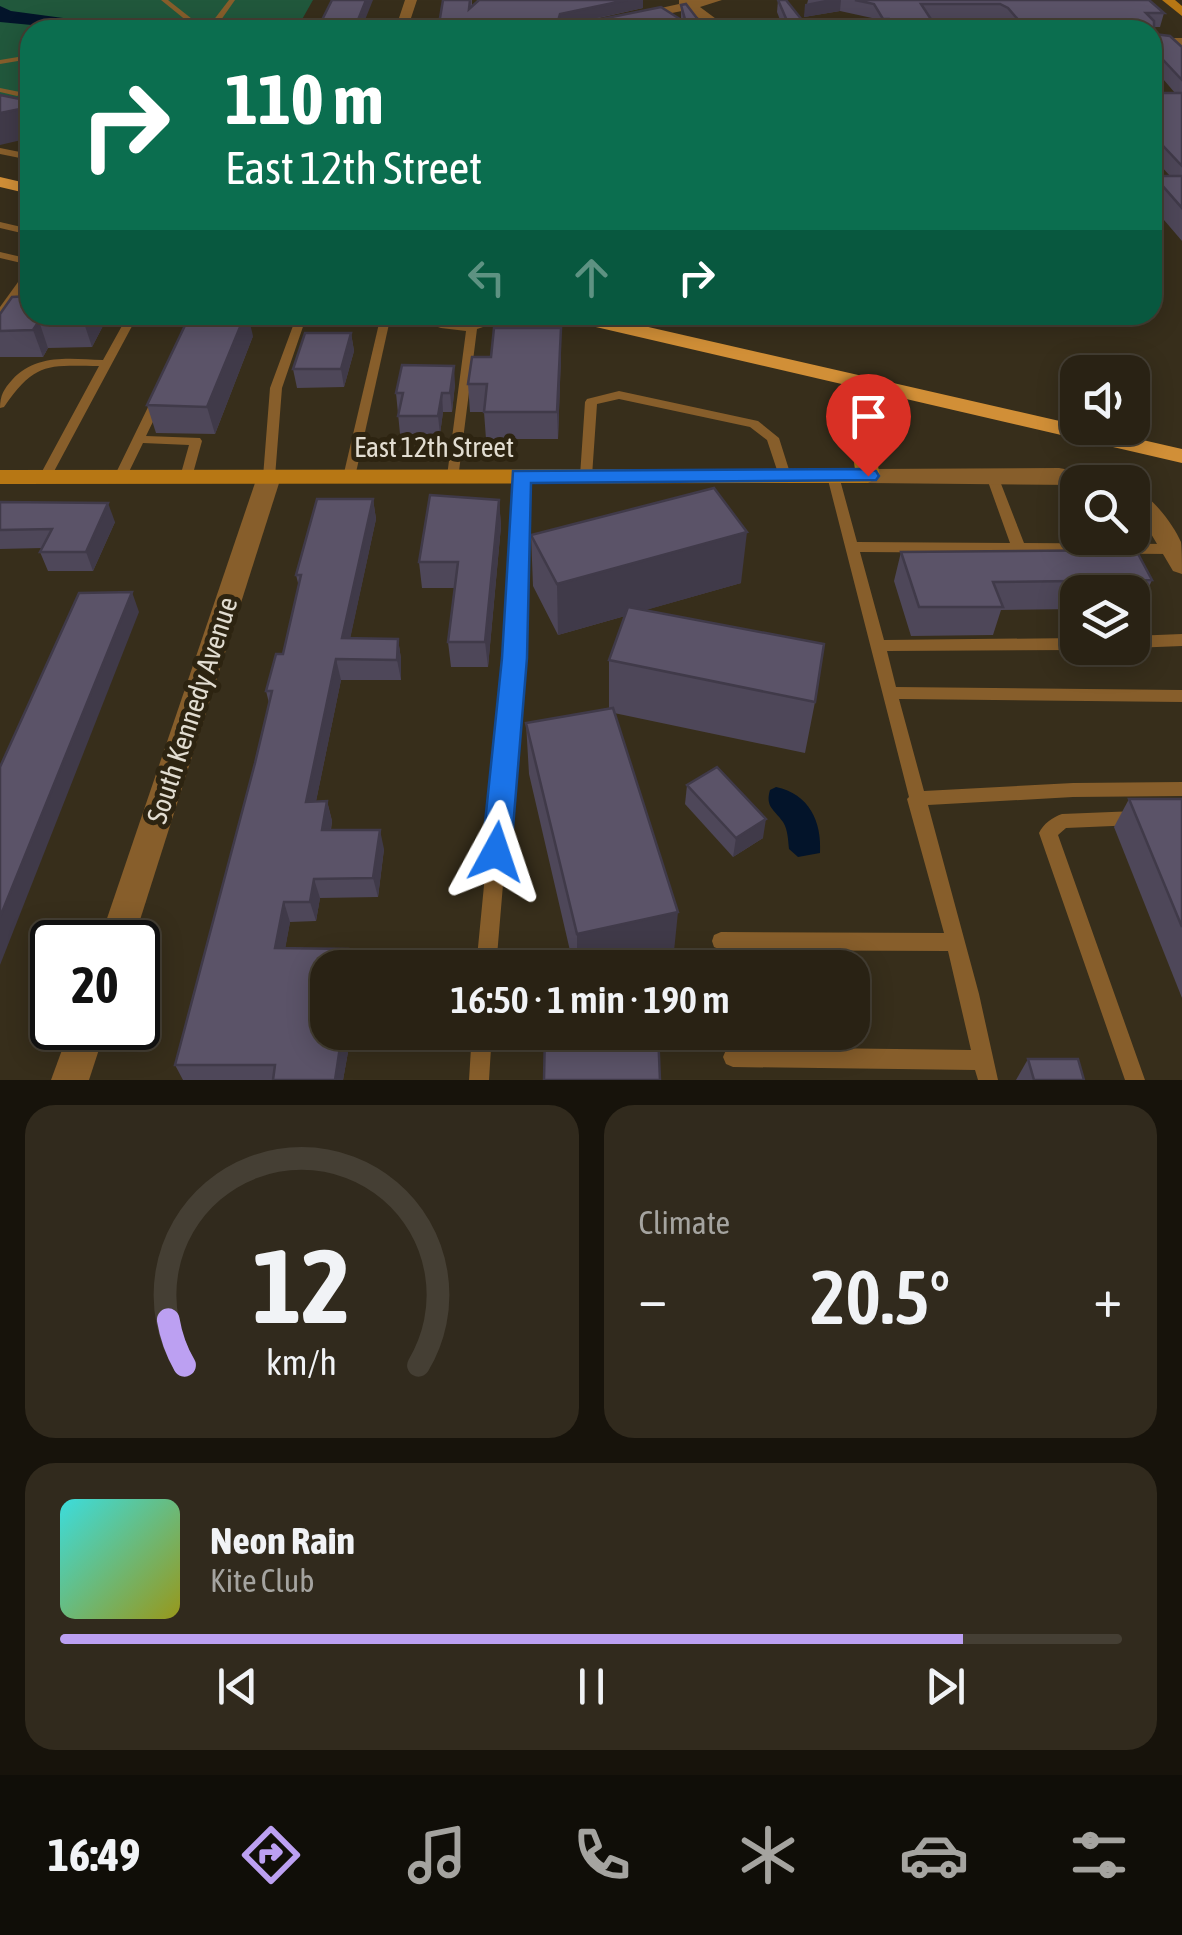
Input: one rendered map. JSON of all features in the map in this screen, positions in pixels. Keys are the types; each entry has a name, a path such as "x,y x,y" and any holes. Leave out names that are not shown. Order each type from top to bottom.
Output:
{"main road":[{"path":"613,325 1182,456"}],"street":[{"path":"608,20 684,2 716,0"},
{"path":"1168,0 1182,12"},
{"path":"684,2 710,20"},
{"path":"868,476 860,423 862,409 876,386"},
{"name":"East 12th Street","path":"0,477 1060,475"},
{"name":"South Kennedy Avenue","path":"123,920 269,477"},
{"path":"1150,516 1177,557"},
{"path":"70,1080 80,1050"}],"lane":[{"path":"164,0 188,20"},
{"path":"0,90 17,94"},
{"path":"0,315 20,286"},
{"path":"45,477 128,325"},
{"path":"269,477 276,388 298,325"},
{"path":"349,477 384,325"},
{"path":"453,325 472,329 483,325"},
{"path":"453,476 472,329"},
{"path":"0,404 17,376 39,364 107,363"},
{"path":"120,477 163,388"},
{"path":"586,476 591,402 619,396 754,424 773,438 785,476"},
{"path":"138,440 196,441 186,477"},
{"path":"488,950 514,658 521,476"},
{"path":"732,1056 986,1070 833,476"},
{"path":"992,476 1019,548"},
{"path":"852,548 1019,548 1177,557"},
{"path":"1150,641 1182,640"},
{"path":"877,646 1060,644"},
{"path":"889,693 1182,696"},
{"path":"916,799 1182,789"},
{"path":"1135,1080 1048,834 1062,821 1164,818"},
{"path":"721,942 955,942"},
{"path":"479,1080 481,1050"}],"green space":[{"path":"0,0 313,0 302,20 20,20 20,117 0,113"}],"water":[{"path":"0,6 78,20 20,20 20,24 0,22"},
{"path":"776,787 797,796 811,811 819,830 820,853 798,857 789,849 785,825 769,800 770,790"}],"building":[{"path":"332,0 366,0 358,20 322,20"},
{"path":"443,0 470,0 469,9 479,0 627,0 560,14 558,20 440,20"},
{"path":"778,0 786,0 802,20 787,20"},
{"path":"855,0 1149,0 1164,13 1146,13 1153,20 1018,20 1000,4 921,4 931,20 890,20 883,19 874,4"},
{"path":"686,4 698,20 685,20 681,5"},
{"path":"661,7 681,20 597,20"},
{"path":"1162,35 1170,36 1182,47 1182,80 1162,59"},
{"path":"1162,93 1182,93 1182,166 1162,145"},
{"path":"0,95 20,99 20,109 0,113"},
{"path":"1162,176 1182,176 1182,208 1162,185"},
{"path":"12,297 20,297 20,325 36,325 33,330 0,331 0,314"},
{"path":"185,325 241,325 207,407 147,405"},
{"path":"494,328 561,328 557,412 484,412 487,384 468,384 472,357 491,357"},
{"path":"305,333 351,333 341,369 293,369"},
{"path":"402,365 454,366 450,393 442,393 438,416 398,416 403,393 396,393"},
{"path":"714,488 747,532 557,584 531,535"},
{"path":"430,495 499,500 485,642 448,642 458,562 419,562"},
{"path":"317,499 373,499 342,638 398,639 397,660 336,659 306,802 327,801 322,830 380,830 373,878 314,879 310,902 284,902 275,948 348,949 310,950 310,1050 340,1050 335,1080 273,1080 275,1065 175,1065 255,763 272,691 266,691 276,654 283,654 301,575 296,575"},
{"path":"0,502 108,503 86,552 40,552 52,529 0,530"},
{"path":"1060,551 1060,555 1139,555 1149,575 1060,575 1060,581 993,582 1003,607 919,607 901,552"},
{"path":"132,592 0,917 0,767 79,593"},
{"path":"628,607 824,644 815,702 609,660"},
{"path":"613,708 678,912 577,934 526,723"},
{"path":"717,767 766,819 736,838 687,785"},
{"path":"1129,799 1182,799 1182,927"},
{"path":"545,1050 659,1050 660,1080 544,1080"},
{"path":"1028,1059 1078,1059 1084,1080 1034,1080"}],"route":[{"path":"496,852 514,658 521,476 868,476"}]}
